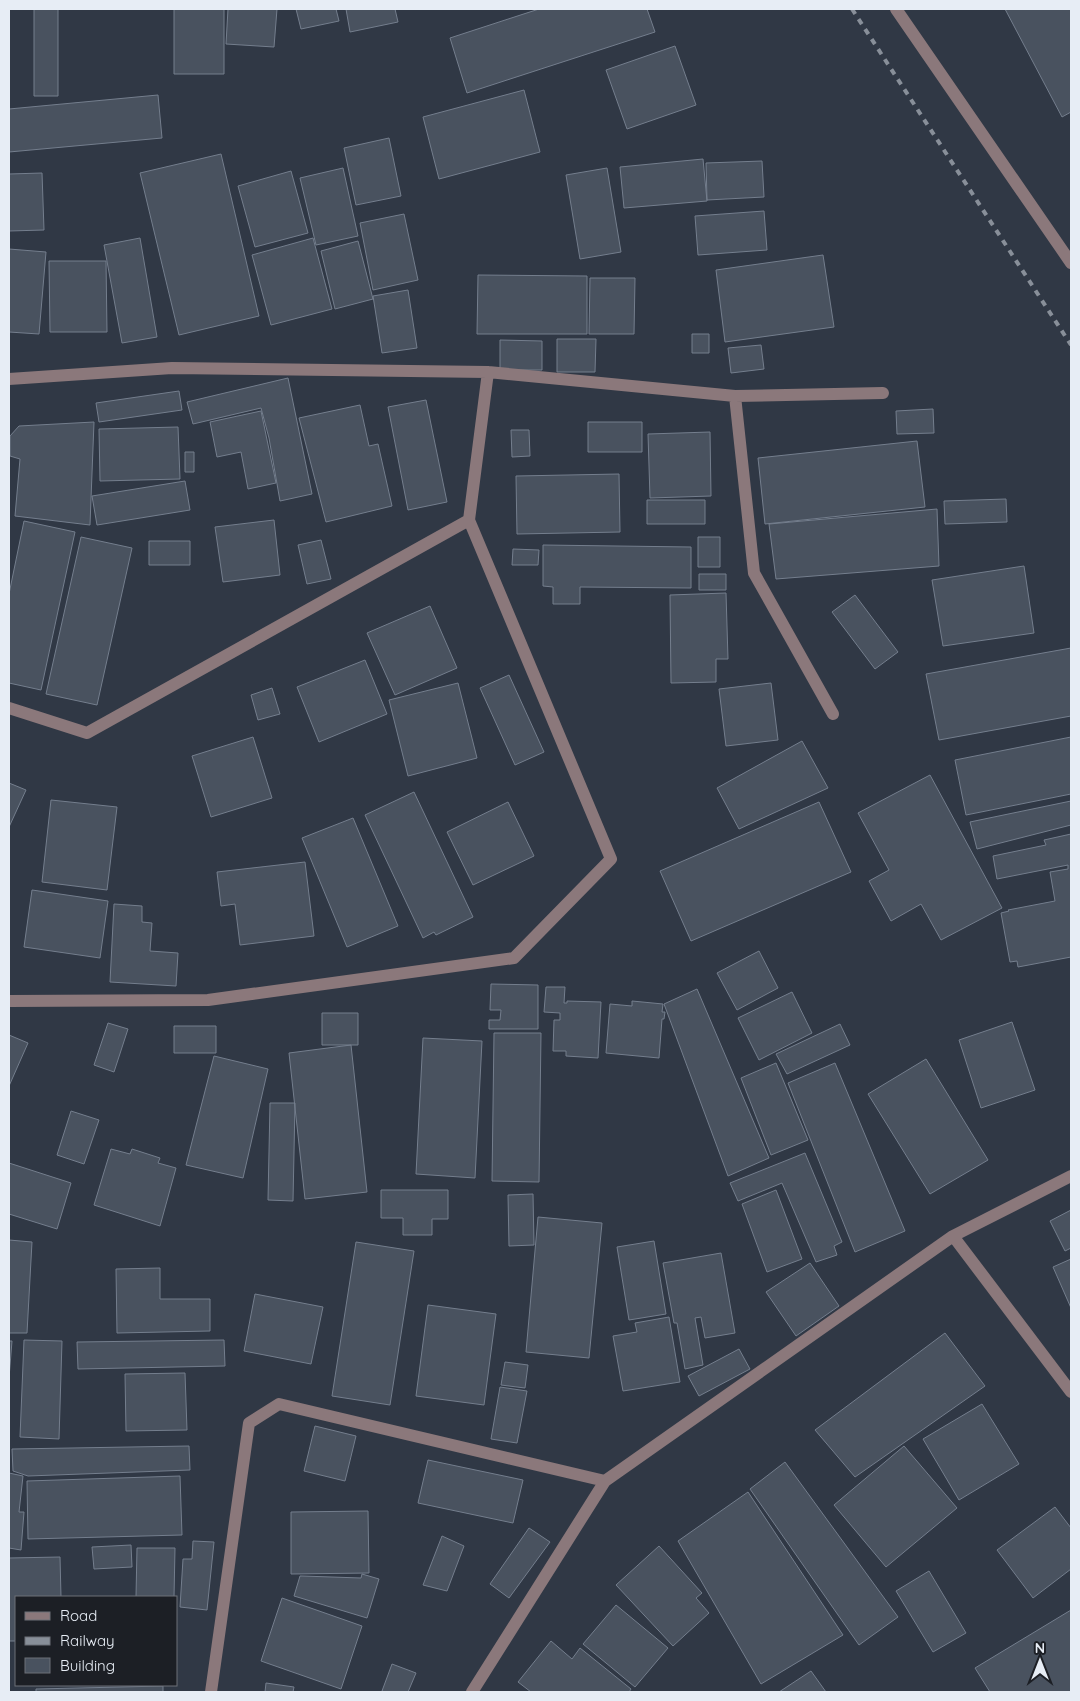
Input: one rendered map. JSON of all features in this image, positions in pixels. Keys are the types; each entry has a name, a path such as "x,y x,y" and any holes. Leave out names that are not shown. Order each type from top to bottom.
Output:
{"street":[{"path":"896,9 1071,263"},
{"path":"9,379 172,368 488,372 735,396 883,393"},
{"path":"9,1001 208,1000 514,958 611,859 469,520 488,372"},
{"path":"735,396 754,573 833,714"},
{"path":"9,708 87,733 469,520"},
{"path":"476,1690 605,1481 953,1236 1071,1176"},
{"path":"953,1236 1071,1392"},
{"path":"211,1692 249,1423 279,1404 605,1481"}],"building":[{"path":"34,9 58,9 58,96 34,96"},
{"path":"174,9 224,9 224,74 174,74"},
{"path":"228,9 277,9 274,47 226,44"},
{"path":"296,9 336,9 339,21 301,29"},
{"path":"346,9 395,9 398,22 350,32"},
{"path":"539,9 647,9 655,32 467,93 450,38"},
{"path":"1005,9 1071,9 1071,112 1062,117"},
{"path":"675,46 696,105 627,129 606,70"},
{"path":"524,90 540,152 439,179 423,117"},
{"path":"158,95 162,138 9,152 9,109"},
{"path":"389,138 401,196 356,205 344,148"},
{"path":"221,154 259,316 179,335 140,173"},
{"path":"703,159 707,201 624,208 620,167"},
{"path":"762,161 764,197 707,200 706,163"},
{"path":"343,168 358,236 316,245 300,178"},
{"path":"607,168 621,252 580,259 566,175"},
{"path":"291,171 308,233 255,247 238,186"},
{"path":"42,173 44,230 9,231 9,174"},
{"path":"764,211 767,250 698,255 695,216"},
{"path":"404,214 418,280 373,290 360,223"},
{"path":"140,238 157,337 122,343 104,245"},
{"path":"313,238 332,309 271,325 252,255"},
{"path":"358,241 373,299 335,309 321,251"},
{"path":"9,249 46,252 39,334 9,332"},
{"path":"823,255 834,327 725,342 716,270"},
{"path":"49,261 106,261 107,332 50,332"},
{"path":"478,275 587,276 587,334 477,334"},
{"path":"590,278 635,278 634,334 589,334"},
{"path":"408,290 417,348 382,353 373,296"},
{"path":"692,334 709,334 709,353 692,353"},
{"path":"557,339 596,339 595,372 557,372"},
{"path":"500,340 542,341 542,370 500,370"},
{"path":"761,345 764,369 731,373 728,348"},
{"path":"288,378 312,494 280,501 269,438 261,408 193,424 187,402"},
{"path":"179,391 182,410 99,422 96,403"},
{"path":"426,400 447,502 408,510 388,407"},
{"path":"360,405 369,446 378,444 392,506 326,522 299,418"},
{"path":"933,409 934,433 897,434 896,411"},
{"path":"261,411 276,483 248,489 241,452 217,457 210,422"},
{"path":"94,422 90,525 15,516 20,459 10,456 10,436 19,426"},
{"path":"588,422 642,422 642,452 588,452"},
{"path":"178,427 180,479 100,481 99,429"},
{"path":"511,430 529,430 530,456 512,457"},
{"path":"710,432 711,496 650,498 648,434"},
{"path":"917,441 925,507 765,524 758,458"},
{"path":"185,452 194,452 194,472 185,472"},
{"path":"619,474 620,532 517,534 516,476"},
{"path":"185,481 190,510 97,525 92,496"},
{"path":"1006,499 1007,522 945,524 944,501"},
{"path":"647,500 705,500 705,524 647,524"},
{"path":"937,509 939,566 776,579 769,524"},
{"path":"274,520 280,575 223,582 215,527"},
{"path":"24,521 75,532 41,690 9,683 9,594"},
{"path":"81,537 132,548 97,705 46,694"},
{"path":"698,537 720,537 720,567 698,567"},
{"path":"321,540 331,579 307,584 298,545"},
{"path":"149,541 190,541 190,565 149,565"},
{"path":"543,545 691,547 691,588 580,587 580,604 553,604 553,587 543,586"},
{"path":"513,549 539,550 538,565 512,565"},
{"path":"1024,566 1034,633 943,646 932,580"},
{"path":"699,574 726,574 726,590 699,590"},
{"path":"726,593 728,659 716,659 716,682 671,683 670,595"},
{"path":"855,595 898,652 875,669 832,612"},
{"path":"430,606 457,668 395,695 367,633"},
{"path":"1071,648 1071,716 939,740 926,674"},
{"path":"365,660 387,714 319,742 297,687"},
{"path":"509,675 544,752 515,765 480,688"},
{"path":"458,683 477,758 408,776 389,700"},
{"path":"771,683 778,740 726,746 719,689"},
{"path":"272,688 280,714 258,720 251,695"},
{"path":"253,737 272,798 211,817 192,756"},
{"path":"1071,737 1071,794 966,815 955,760"},
{"path":"802,741 828,788 739,829 717,788"},
{"path":"930,775 1002,908 941,940 921,904 891,921 869,881 889,870 858,813"},
{"path":"9,783 26,790 9,827"},
{"path":"414,792 473,917 436,935 434,932 423,938 365,815"},
{"path":"51,800 117,807 107,890 42,882"},
{"path":"1071,801 1071,825 977,849 970,822"},
{"path":"508,802 534,856 473,885 447,832"},
{"path":"819,802 851,872 691,941 660,871"},
{"path":"353,818 398,926 347,947 302,838"},
{"path":"1071,834 1071,957 1018,967 1017,961 1010,962 1001,913 1055,901 1050,872 1068,869 1068,865 997,879 993,856 1046,845 1044,840"},
{"path":"305,862 314,936 240,945 235,904 221,906 217,872"},
{"path":"32,890 108,901 100,958 24,947"},
{"path":"114,904 142,906 142,922 152,923 150,951 178,953 176,986 110,982"},
{"path":"759,951 778,988 737,1010 717,973"},
{"path":"491,984 538,985 538,1029 489,1029 489,1020 500,1020 501,1010 490,1010"},
{"path":"546,987 565,987 564,1003 567,1003 567,1001 601,1002 598,1058 566,1056 566,1051 553,1051 554,1020 560,1020 560,1013 544,1012"},
{"path":"697,989 769,1158 728,1176 664,1004"},
{"path":"792,992 812,1033 759,1060 738,1018"},
{"path":"632,1001 663,1004 662,1012 665,1012 664,1019 662,1019 659,1058 606,1053 610,1004 632,1006"},
{"path":"322,1013 358,1013 358,1045 322,1045"},
{"path":"1012,1022 1035,1090 981,1108 959,1040"},
{"path":"108,1023 128,1029 114,1072 94,1065"},
{"path":"840,1024 850,1045 787,1074 776,1054"},
{"path":"174,1026 216,1026 216,1053 174,1053"},
{"path":"494,1033 541,1033 539,1182 492,1181"},
{"path":"9,1035 28,1043 9,1086"},
{"path":"423,1038 482,1041 475,1178 416,1174"},
{"path":"351,1045 367,1192 305,1199 289,1053"},
{"path":"214,1056 268,1069 243,1178 186,1165"},
{"path":"926,1059 988,1160 930,1194 868,1094"},
{"path":"776,1063 808,1140 771,1155 741,1078"},
{"path":"835,1063 905,1231 855,1252 788,1083"},
{"path":"270,1103 295,1103 293,1201 268,1200"},
{"path":"71,1111 99,1120 84,1164 57,1155"},
{"path":"111,1149 130,1154 132,1149 160,1158 158,1163 176,1168 160,1226 94,1205"},
{"path":"805,1153 842,1242 834,1246 837,1255 816,1262 782,1183 738,1201 730,1183"},
{"path":"9,1163 71,1183 57,1229 9,1214"},
{"path":"381,1190 448,1190 448,1219 432,1219 432,1235 403,1235 403,1218 381,1218"},
{"path":"776,1190 802,1259 767,1272 742,1204"},
{"path":"533,1194 534,1245 509,1246 508,1195"},
{"path":"1071,1210 1071,1248 1065,1251 1050,1221"},
{"path":"538,1217 602,1223 589,1358 526,1352"},
{"path":"9,1240 32,1242 27,1333 9,1333"},
{"path":"654,1241 666,1314 629,1320 617,1247"},
{"path":"356,1242 414,1251 390,1405 332,1396"},
{"path":"721,1253 735,1333 705,1338 701,1317 695,1318 703,1365 685,1369 677,1323 674,1323 663,1263"},
{"path":"1071,1259 1071,1308 1053,1267"},
{"path":"810,1263 839,1306 796,1336 766,1292"},
{"path":"160,1268 160,1299 210,1299 210,1331 117,1333 116,1269"},
{"path":"255,1294 323,1307 311,1364 244,1351"},
{"path":"428,1305 496,1314 484,1405 416,1396"},
{"path":"669,1317 680,1382 623,1391 613,1336 637,1332 635,1323"},
{"path":"945,1333 985,1386 855,1477 815,1430"},
{"path":"24,1340 62,1341 59,1439 20,1437"},
{"path":"224,1340 225,1366 78,1369 77,1342"},
{"path":"9,1341 12,1341 9,1378"},
{"path":"739,1349 750,1369 699,1396 688,1376"},
{"path":"505,1362 528,1365 525,1388 501,1385"},
{"path":"185,1373 187,1430 126,1431 125,1374"},
{"path":"500,1387 527,1391 517,1443 491,1439"},
{"path":"982,1404 1019,1464 959,1500 923,1439"},
{"path":"315,1426 356,1436 345,1481 304,1471"},
{"path":"189,1446 190,1470 28,1476 13,1471 12,1449"},
{"path":"904,1446 957,1508 886,1567 834,1505"},
{"path":"428,1460 523,1480 513,1523 418,1503"},
{"path":"785,1462 898,1617 859,1645 750,1489"},
{"path":"9,1473 23,1476 19,1512 24,1512 21,1550 9,1548"},
{"path":"180,1476 182,1535 28,1539 27,1481"},
{"path":"748,1492 843,1635 761,1684 678,1541"},
{"path":"1055,1507 1071,1528 1071,1569 1033,1598 997,1550"},
{"path":"368,1511 369,1573 291,1574 291,1512"},
{"path":"529,1528 550,1542 509,1598 490,1584"},
{"path":"442,1536 464,1546 447,1591 423,1585"},
{"path":"193,1541 214,1542 207,1610 180,1607 183,1559 192,1559"},
{"path":"131,1545 132,1567 94,1569 92,1547"},
{"path":"659,1546 702,1593 696,1598 709,1613 673,1646 616,1585"},
{"path":"137,1548 175,1548 174,1596 136,1596"},
{"path":"60,1557 61,1596 15,1596 15,1641 9,1641 9,1558"},
{"path":"929,1571 966,1633 933,1652 896,1591"},
{"path":"362,1574 379,1579 367,1618 294,1596 300,1576 361,1578"},
{"path":"282,1598 362,1626 341,1689 261,1661"},
{"path":"616,1605 668,1648 635,1687 583,1644"},
{"path":"1071,1610 1071,1692 990,1692 975,1668"},
{"path":"551,1641 572,1659 580,1648 631,1689 629,1692 531,1692 518,1682"},
{"path":"392,1664 416,1673 408,1692 382,1691"},
{"path":"811,1671 826,1692 779,1692"},
{"path":"266,1683 294,1687 293,1692 265,1692"},
{"path":"163,1686 163,1692 36,1692 36,1689"}],"railway":[{"path":"852,9 1071,345"}]}
